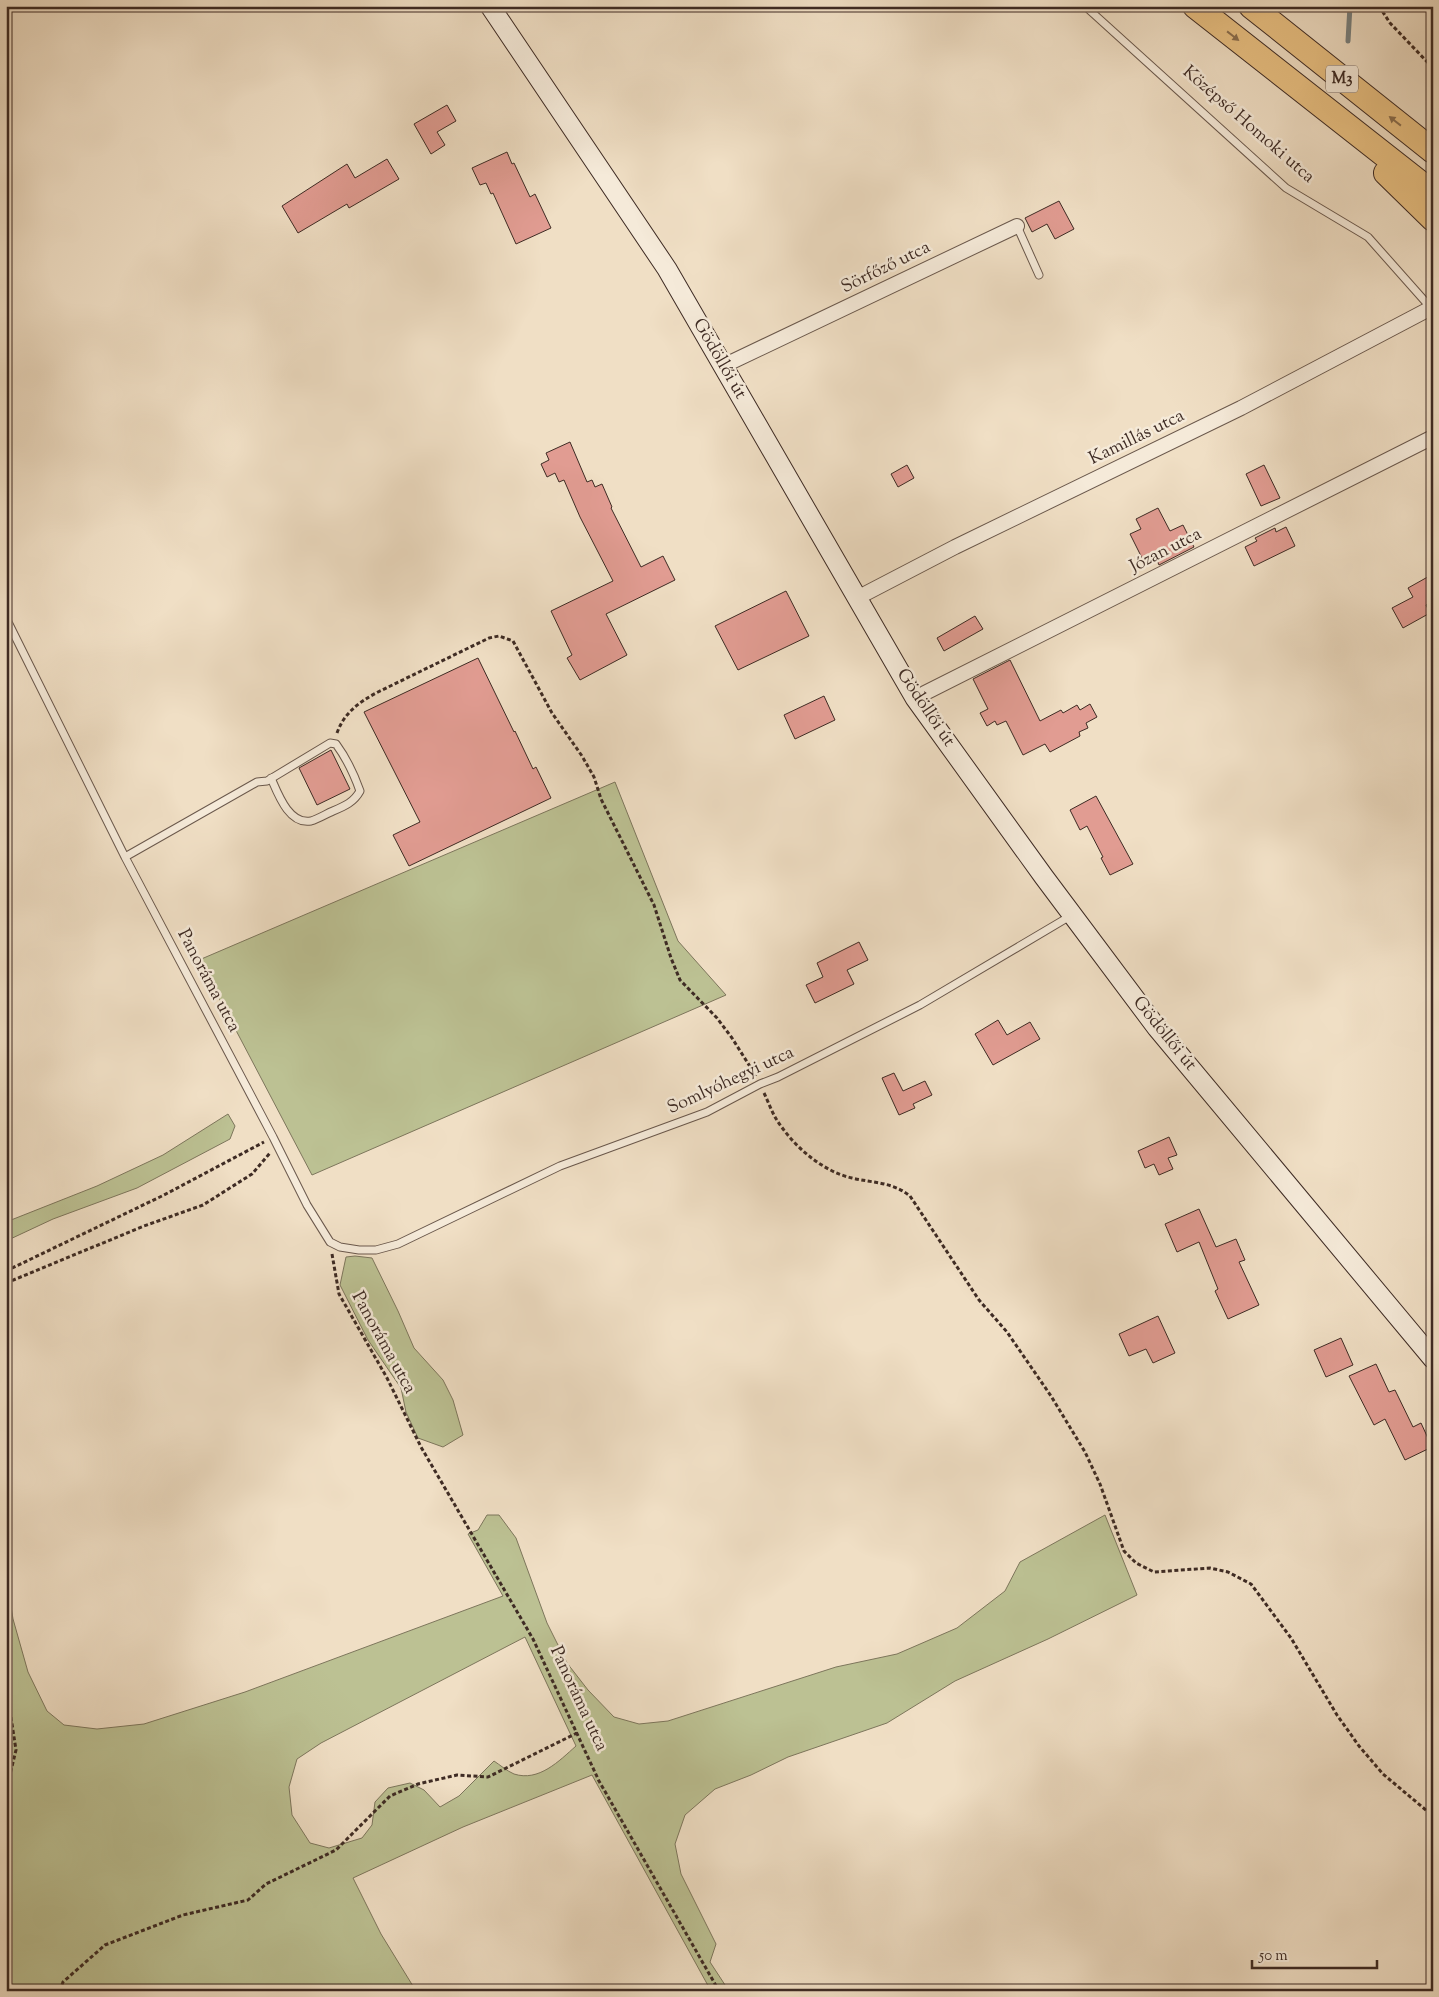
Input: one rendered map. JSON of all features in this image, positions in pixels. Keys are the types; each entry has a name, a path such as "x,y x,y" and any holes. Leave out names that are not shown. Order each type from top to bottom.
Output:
{"highway":[{"name":"M3","path":"1195,6 1433,193"},
{"name":"M3","path":"1251,6 1433,151"},
{"path":"1306,94 1433,220"}],"main road":[{"name":"Gödöllői út","path":"490,6 667,269 915,698 1072,915 1157,1028 1433,1359"}],"street":[{"name":"Sörfőző utca","path":"723,366 1017,226"},
{"name":"Kamillás utca","path":"857,598 955,547 1241,408 1432,309"},
{"name":"Józan utca","path":"915,698 1433,437"}],"lane":[{"name":"Középső Homoki utca","path":"1085,6 1286,188 1368,237 1432,309"},
{"name":"Sörfőző utca","path":"1017,226 1039,275"},
{"name":"Panoráma utca","path":"6,618 125,857 307,1205 330,1242"},
{"path":"125,857 258,782 271,778 330,743 336,744 343,754 360,791 355,800 349,803 311,821 301,820 291,814 282,802 271,778"},
{"name":"Somlyóhegyi utca","path":"330,1242 340,1247 359,1250 376,1250 398,1244 560,1166 707,1112 920,1005 1072,915"}],"path":[{"path":"1379,6 1390,23 1433,68"},
{"path":"333,744 346,716 361,700 410,674 489,638 499,636 513,641 552,713 594,777 601,799 654,905 680,980 722,1025 760,1084 774,1116 785,1132 806,1153 831,1170 850,1178 890,1184 900,1188 910,1196 979,1300 1007,1332 1051,1396 1085,1452 1100,1484 1124,1551 1136,1563 1154,1572 1168,1572 1187,1568 1210,1568 1228,1572 1251,1584 1291,1638 1337,1716 1359,1746 1383,1774 1433,1816"},
{"path":"6,1271 164,1195 273,1137"},
{"path":"6,1283 144,1226 203,1205 252,1174 268,1155 278,1147"},
{"name":"Panoráma utca","path":"330,1242 339,1294 388,1378 421,1447 533,1639 599,1781 719,1991"},
{"path":"6,1685 16,1750 6,1791"},
{"path":"60,1991 63,1982 105,1945 183,1915 248,1900 266,1884 336,1850 390,1796 418,1784 457,1775 488,1777 577,1733"}],"green space":[{"path":"615,782 678,941 726,995 312,1175 199,960"},
{"path":"228,1114 235,1126 230,1139 137,1188 53,1219 6,1241 6,1222 97,1186 163,1155"},
{"path":"346,1257 372,1258 414,1348 443,1380 453,1400 463,1435 443,1447 418,1438 406,1412 401,1388 368,1340 340,1285"},
{"path":"487,1515 499,1515 516,1538 547,1623 567,1663 588,1690 614,1717 639,1724 668,1721 836,1667 897,1654 957,1628 1005,1591 1020,1562 1105,1515 1137,1595 1048,1639 955,1681 887,1723 788,1757 751,1775 715,1789 685,1815 675,1844 681,1874 716,1944 710,1962 729,1991 711,1991 592,1775 463,1827 353,1878 381,1934 416,1991 6,1991 6,1575 13,1619 28,1672 47,1711 64,1725 97,1729 144,1724 245,1692 503,1596 468,1534 478,1530","holes":["525,1637 576,1746 548,1769 532,1775 514,1774 494,1761 459,1796 440,1807 424,1790 410,1783 388,1788 375,1802 372,1825 362,1838 329,1848 310,1843 292,1815 289,1787 297,1759 321,1743"]}],"building":[{"path":"447,105 456,121 437,132 445,145 431,154 414,124"},
{"path":"507,152 530,197 535,194 551,228 516,244 493,193 491,194 486,183 480,185 472,168"},
{"path":"387,159 399,179 349,208 347,204 298,233 282,206 347,164 355,178"},
{"path":"1059,201 1074,229 1055,239 1047,224 1032,232 1025,218"},
{"path":"570,442 587,482 592,480 595,487 602,484 611,508 641,567 663,556 675,580 606,614 627,655 580,680 567,658 572,655 551,611 613,581 580,517 564,480 559,482 555,473 547,477 541,464 549,460 546,453"},
{"path":"907,465 914,478 898,487 891,474"},
{"path":"1264,465 1280,498 1261,506 1246,474"},
{"path":"1158,508 1170,531 1183,525 1194,547 1159,565 1154,554 1143,560 1130,534 1141,529 1136,519"},
{"path":"1286,527 1295,546 1254,566 1245,547 1257,541 1255,538 1275,528 1276,532"},
{"path":"1433,574 1433,601 1426,605 1430,613 1403,628 1392,608 1413,597 1408,588"},
{"path":"786,591 809,636 738,670 715,626"},
{"path":"975,616 983,629 944,651 937,638"},
{"path":"478,658 533,769 536,767 551,798 409,866 393,835 420,822 364,712"},
{"path":"1010,660 1040,721 1061,710 1063,713 1077,705 1080,710 1090,704 1097,717 1086,723 1088,728 1079,732 1080,736 1050,752 1045,744 1023,755 1006,721 997,725 995,721 987,726 980,713 988,709 973,679"},
{"path":"824,696 835,720 795,739 784,715"},
{"path":"331,750 350,789 317,805 299,768"},
{"path":"1096,796 1133,864 1110,875 1087,826 1080,830 1070,810"},
{"path":"859,942 868,960 847,970 854,984 815,1003 806,985 823,977 817,963"},
{"path":"998,1020 1007,1035 1030,1022 1040,1039 993,1065 975,1034"},
{"path":"894,1073 903,1091 925,1081 932,1095 913,1104 915,1108 899,1115 882,1078"},
{"path":"1169,1137 1177,1155 1168,1158 1173,1169 1159,1175 1154,1164 1145,1168 1138,1151"},
{"path":"1199,1209 1216,1247 1236,1239 1245,1260 1239,1262 1259,1305 1228,1319 1215,1291 1218,1289 1199,1242 1177,1252 1165,1224"},
{"path":"1158,1316 1175,1353 1153,1363 1146,1349 1129,1356 1119,1334"},
{"path":"1341,1338 1353,1365 1326,1377 1314,1350"},
{"path":"1376,1364 1389,1392 1395,1390 1413,1427 1421,1423 1432,1447 1405,1460 1385,1419 1374,1425 1349,1376"}],"waterway":[{"path":"1348,41 1350,6"}]}
